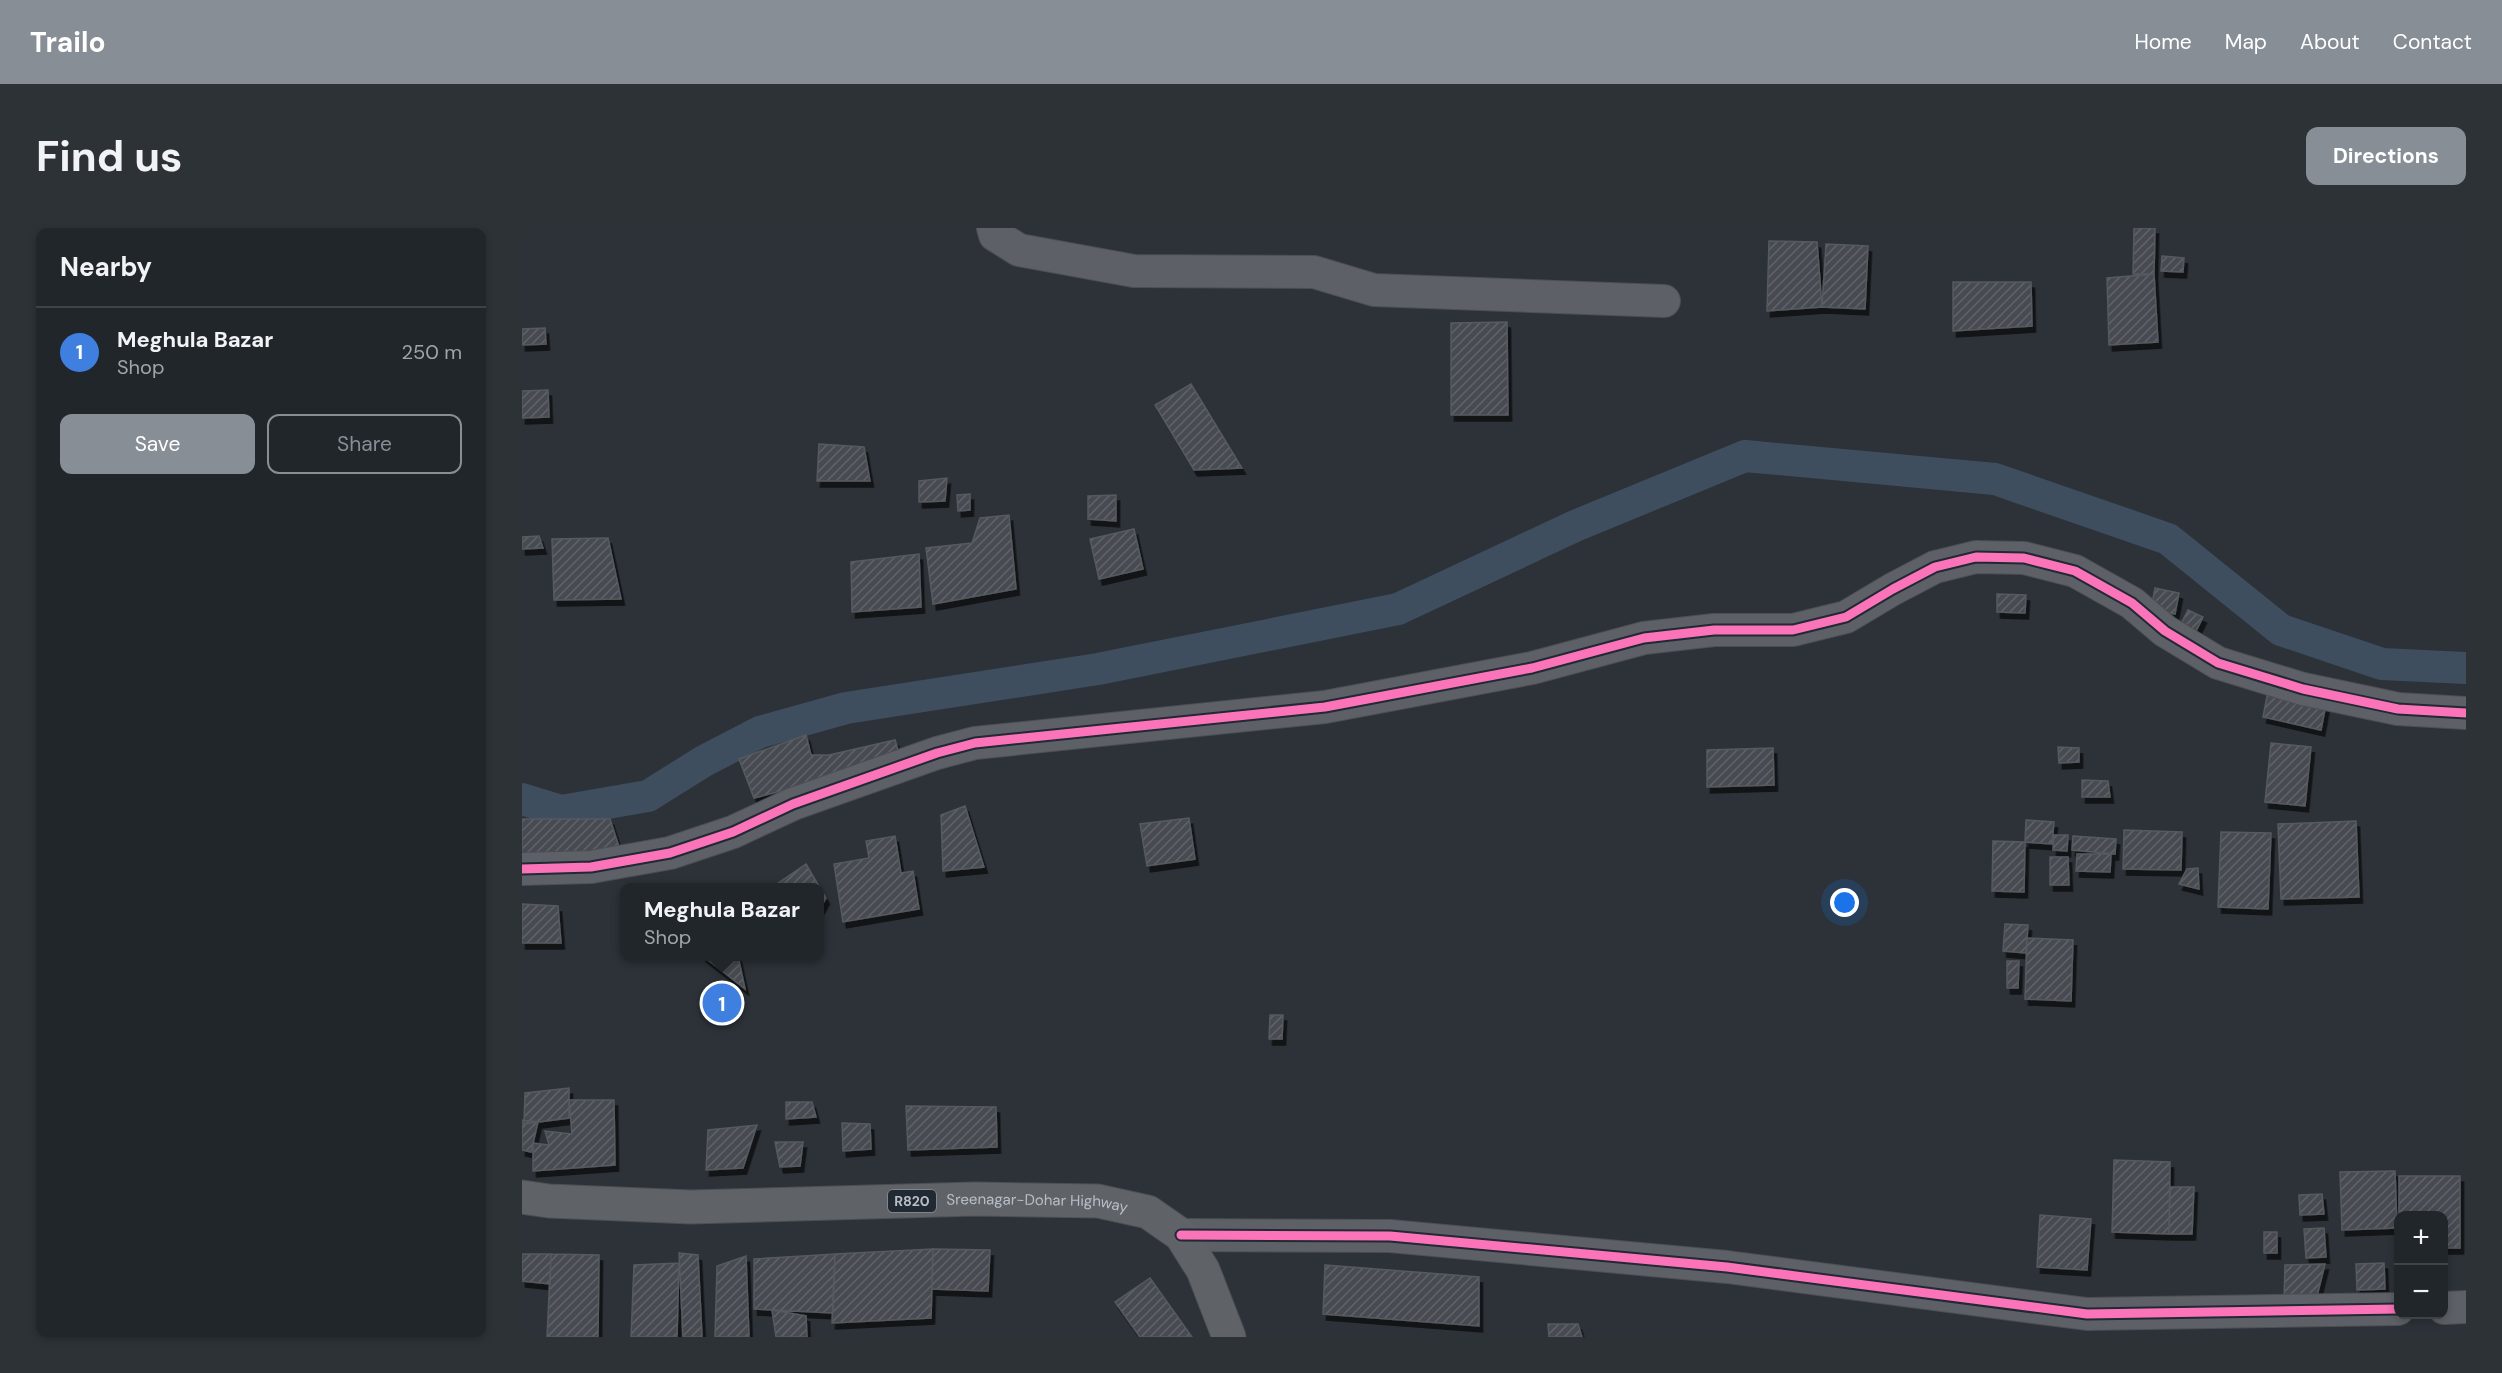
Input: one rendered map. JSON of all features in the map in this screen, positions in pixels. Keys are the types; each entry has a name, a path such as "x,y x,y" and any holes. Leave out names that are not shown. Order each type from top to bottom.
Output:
{"main road":[{"name":"Sreenagar-Dohar Highway","path":"522,1197 549,1201 692,1207 975,1199 1098,1201 1148,1212 1181,1235 1203,1270 1229,1337"}],"street":[{"path":"993,228 995,235 1019,250 1134,271 1314,272 1374,290 1664,301"},
{"path":"522,869 591,867 670,853 734,832 793,804 937,753 975,743 1325,707 1532,668 1644,638 1714,630 1793,630 1846,617 1935,567 1976,557 2024,558 2075,571 2132,603 2165,631 2218,663 2303,689 2387,707 2466,713"},
{"path":"1181,1235 1390,1236 1727,1267 2086,1314 2394,1309"},
{"path":"2448,1308 2466,1307"}],"building":[{"path":"2134,228 2155,228 2154,274 2133,274"},
{"path":"1769,241 1817,242 1822,307 1767,311"},
{"path":"1826,244 1868,246 1865,309 1822,307"},
{"path":"2162,256 2184,258 2183,272 2161,271"},
{"path":"2154,274 2158,342 2109,345 2107,278"},
{"path":"1953,282 2031,282 2032,326 1953,331"},
{"path":"1507,322 1508,415 1451,415 1451,323"},
{"path":"545,328 546,344 522,345 522,329"},
{"path":"1191,384 1242,468 1194,470 1155,405"},
{"path":"548,390 549,417 522,418 522,391"},
{"path":"819,444 864,447 870,481 817,481"},
{"path":"947,478 945,501 919,502 919,481"},
{"path":"970,494 970,510 958,511 957,495"},
{"path":"1116,495 1116,521 1088,519 1088,496"},
{"path":"1009,515 1016,589 933,604 926,548 972,543 980,518"},
{"path":"1134,529 1143,569 1099,579 1090,539"},
{"path":"539,536 543,548 522,549 522,537"},
{"path":"608,538 621,599 554,600 552,539"},
{"path":"919,554 921,607 852,612 851,562"},
{"path":"2155,588 2179,593 2175,614 2151,609"},
{"path":"1997,594 2026,595 2025,613 1997,612"},
{"path":"2188,610 2203,617 2196,631 2181,624"},
{"path":"2269,686 2327,699 2321,730 2263,717"},
{"path":"806,735 811,755 829,755 895,740 901,760 754,798 739,759"},
{"path":"2271,743 2311,747 2305,806 2265,802"},
{"path":"2058,747 2079,748 2079,762 2059,763"},
{"path":"1773,748 1774,785 1707,787 1707,750"},
{"path":"2082,780 2108,781 2110,797 2082,797"},
{"path":"965,806 984,867 943,871 941,815"},
{"path":"1189,818 1195,859 1147,866 1140,824"},
{"path":"522,819 610,819 620,850 522,854"},
{"path":"2026,820 2054,822 2052,844 2025,842"},
{"path":"2356,821 2359,897 2281,899 2278,824"},
{"path":"2124,830 2182,832 2181,870 2123,869"},
{"path":"2221,832 2271,833 2268,909 2218,907"},
{"path":"2054,835 2068,835 2067,851 2053,850"},
{"path":"895,836 901,873 913,871 919,909 843,922 834,864 869,858 866,841"},
{"path":"2073,836 2116,839 2115,854 2072,850"},
{"path":"1993,841 2025,842 2024,892 1992,891"},
{"path":"2077,854 2111,854 2110,872 2076,871"},
{"path":"2050,857 2068,857 2069,885 2050,885"},
{"path":"806,864 817,883 778,883"},
{"path":"2198,868 2199,889 2179,884 2187,869"},
{"path":"522,904 558,906 561,943 522,943"},
{"path":"2005,924 2028,925 2026,953 2003,951"},
{"path":"2027,938 2073,940 2071,1001 2025,999"},
{"path":"709,961 739,961 745,989"},
{"path":"2007,961 2019,961 2018,988 2007,988"},
{"path":"1270,1015 1283,1015 1282,1039 1269,1039"},
{"path":"569,1088 569,1118 524,1124 525,1093"},
{"path":"569,1100 614,1100 615,1165 533,1171 533,1143 549,1145 545,1131 572,1134"},
{"path":"786,1102 812,1102 816,1117 786,1119"},
{"path":"906,1106 996,1107 997,1147 908,1150"},
{"path":"522,1120 538,1122 531,1152 522,1150"},
{"path":"842,1123 870,1124 871,1149 843,1151"},
{"path":"757,1125 743,1168 706,1170 708,1130"},
{"path":"775,1142 803,1142 800,1166 780,1167"},
{"path":"2114,1160 2170,1162 2169,1234 2112,1232"},
{"path":"2395,1171 2396,1211 2394,1211 2394,1228 2342,1230 2340,1172"},
{"path":"2399,1176 2460,1176 2460,1248 2448,1248 2448,1211 2399,1211"},
{"path":"2170,1187 2194,1187 2192,1234 2169,1234"},
{"path":"2322,1194 2324,1214 2300,1215 2299,1195"},
{"path":"2040,1215 2091,1219 2087,1270 2037,1267"},
{"path":"2324,1228 2326,1257 2306,1258 2304,1229"},
{"path":"2264,1232 2277,1232 2277,1253 2264,1253"},
{"path":"933,1249 931,1318 832,1323 835,1254"},
{"path":"933,1249 990,1250 988,1291 932,1289"},
{"path":"679,1253 698,1255 702,1337 683,1337"},
{"path":"522,1254 551,1254 550,1284 522,1281"},
{"path":"551,1254 599,1255 598,1337 547,1337"},
{"path":"835,1254 833,1313 754,1309 754,1259"},
{"path":"746,1256 749,1337 715,1337 717,1266"},
{"path":"679,1263 677,1337 631,1337 634,1265"},
{"path":"2384,1263 2385,1289 2357,1290 2356,1264"},
{"path":"2325,1264 2316,1300 2284,1299 2285,1265"},
{"path":"1325,1265 1479,1277 1479,1326 1323,1314"},
{"path":"1150,1278 1192,1337 1140,1337 1115,1302"},
{"path":"772,1310 806,1316 807,1337 776,1337"},
{"path":"1548,1324 1578,1324 1582,1337 1549,1337"}],"waterway":[{"path":"522,799 561,811 648,796 704,761 760,732 846,708 1098,669 1398,609 1575,526 1745,456 1995,479 2168,539 2281,630 2382,664 2466,668"}],"cycle path":[{"path":"522,869 591,867 670,853 733,832 793,804 937,753 975,743 1325,707 1532,668 1644,638 1714,630 1793,630 1846,617 1935,567 1976,557 2024,558 2075,571 2132,603 2165,631 2218,663 2303,689 2398,709 2466,713"},
{"path":"1181,1235 1390,1236 1727,1267 2087,1314 2394,1309"}],"place":[{"name":"Meghula Bazar","path":"722,1003"}]}
